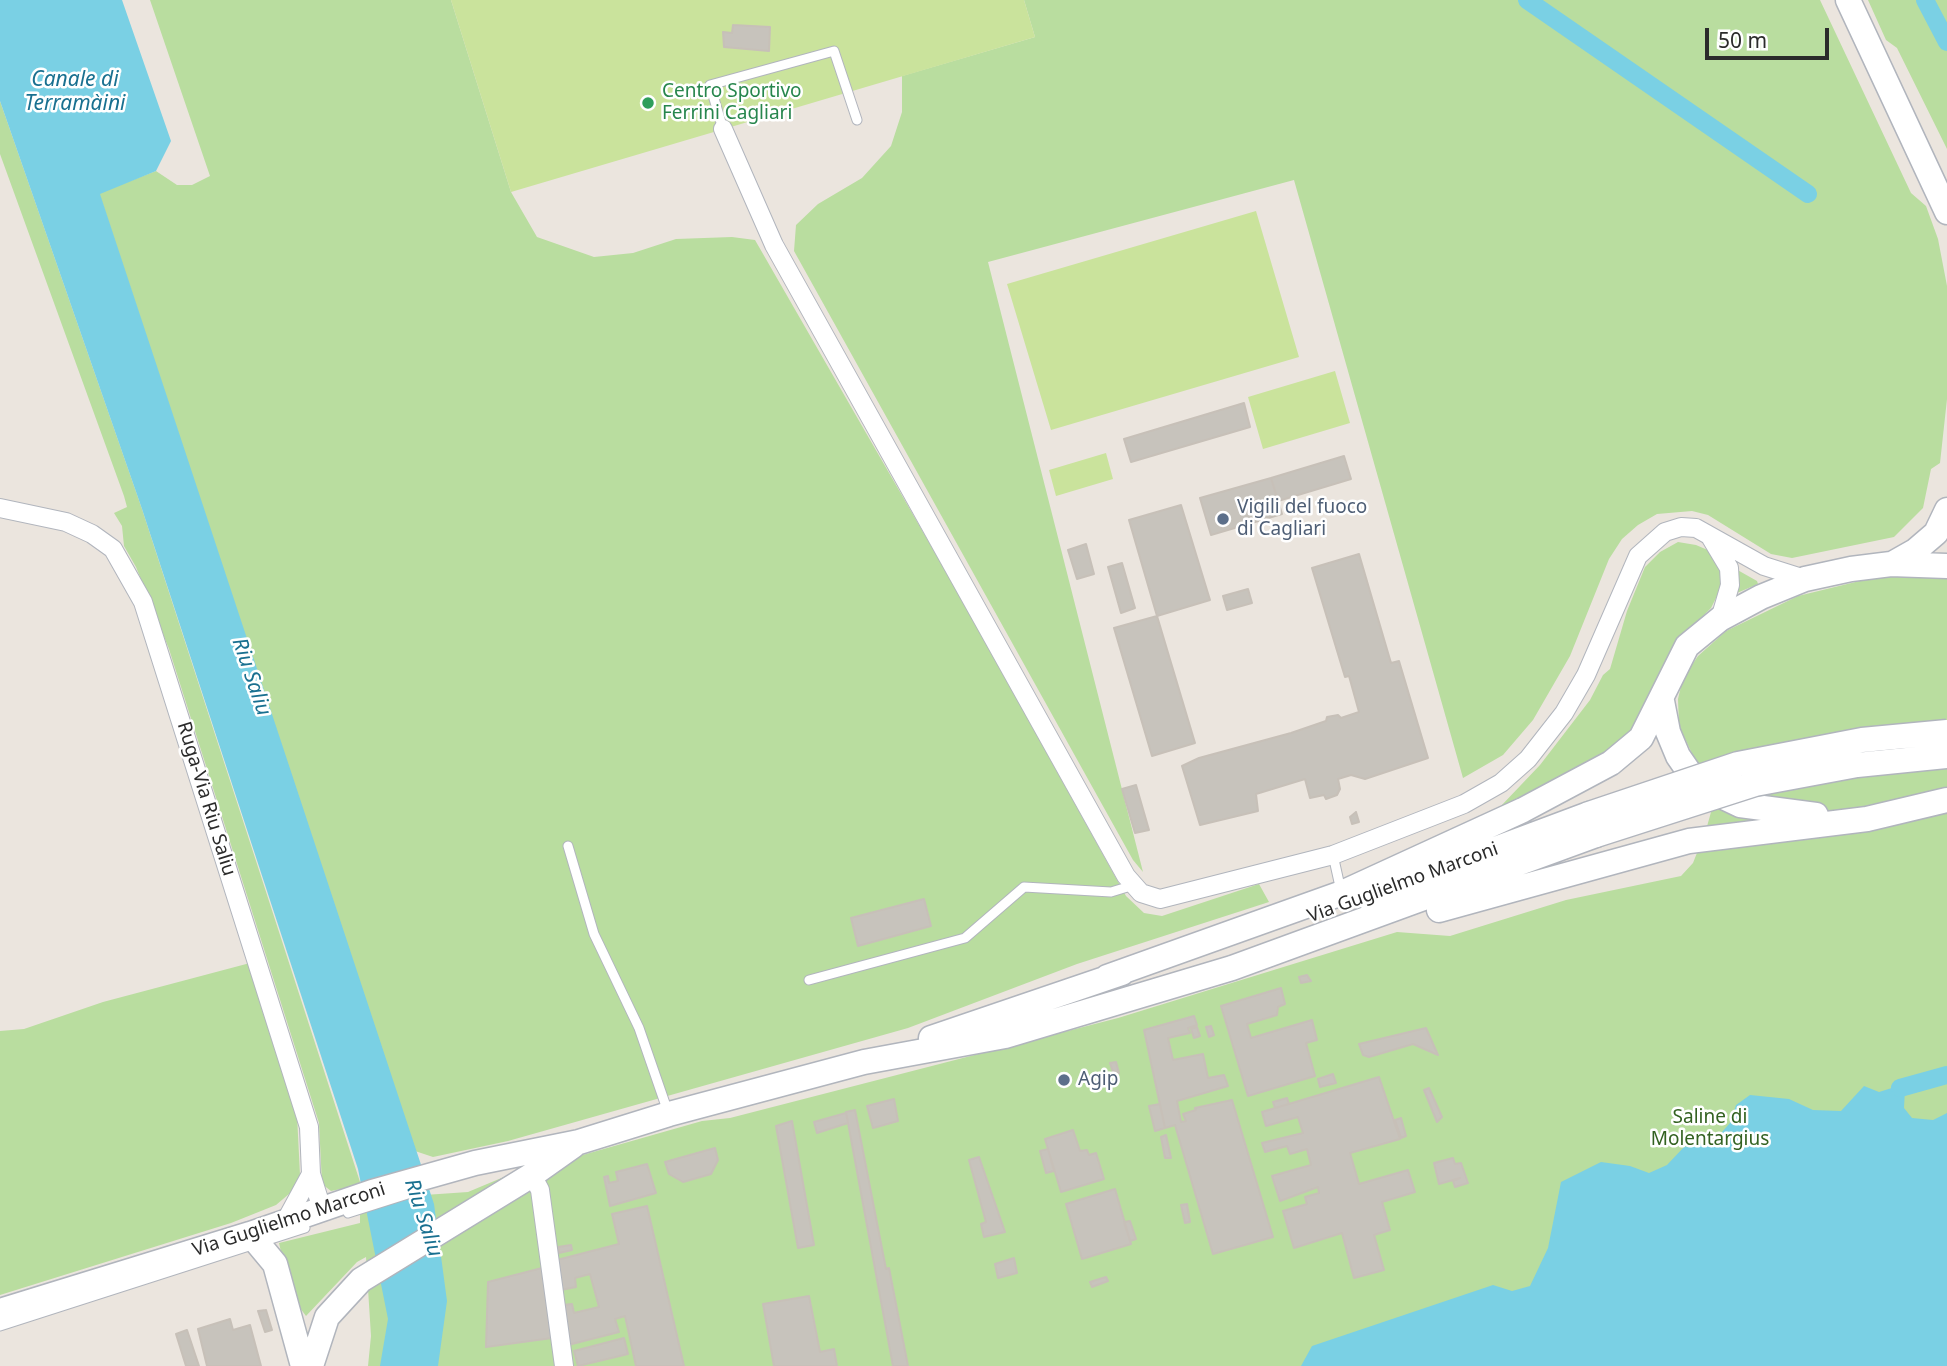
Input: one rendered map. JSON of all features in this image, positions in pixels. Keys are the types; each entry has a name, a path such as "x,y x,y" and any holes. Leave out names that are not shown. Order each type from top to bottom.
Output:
{"main road":[{"path":"1848,0 1947,212"},
{"path":"1891,564 1915,551 1936,533 1947,510"},
{"path":"1107,977 1342,893 1523,810 1611,763 1641,738 1662,701 1673,670 1687,646 1720,619 1805,579 1891,564 1947,566"},
{"path":"1662,701 1668,732 1678,756 1698,785 1751,807 1785,813 1947,819"},
{"name":"Via Guglielmo Marconi","path":"864,1062 1005,1036 1232,968 1738,764 1862,740 1947,732"},
{"name":"Via Guglielmo Marconi","path":"0,1311 254,1239 285,1222 329,1213 477,1168 864,1062 1107,977 1266,931 1593,824 1755,784 1857,765 1947,756"},
{"path":"1232,968 1645,851 1689,841 1867,818 1947,800"},
{"path":"311,1366 327,1317 361,1280 532,1175 579,1142"},
{"path":"254,1239 275,1264 303,1366"}],"street":[{"path":"723,130 774,244 1134,885 1141,893 1160,899 1333,855 1464,804 1501,783 1528,759 1564,713 1586,675 1638,556 1653,540 1673,530 1689,527 1707,532 1764,566 1805,579"},
{"name":"Ruga-Via Riu Saliu","path":"0,508 66,522 92,534 113,549 144,601 309,1126 311,1174 329,1213"},
{"path":"1707,532 1729,568 1730,585 1720,619"},
{"path":"285,1222 311,1174"},
{"path":"532,1175 540,1190 564,1366"}],"lane":[{"path":"723,130 710,85 834,51 857,120"},
{"path":"568,846 594,934 639,1028 669,1114"},
{"path":"1333,855 1342,893"},
{"path":"809,981 965,938 1024,887 1111,892 1134,885"},
{"path":"441,1184 477,1168"},
{"path":"0,1326 329,1213 416,1192"}],"green space":[{"path":"150,0 451,0 511,192 537,237 594,257 633,253 676,239 732,237 755,240 957,591 1126,896 1144,913 1162,916 1259,884 1269,902 1077,964 908,1028 508,1141 433,1157 415,1151 99,193 156,171 177,185 192,185 210,176"},
{"name":"Centro Sportivo Ferrini Cagliari","path":"451,0 1024,0 1035,37 511,192"},
{"path":"1024,0 1820,0 1911,193 1926,206 1938,239 1947,286 1947,399 1940,463 1931,469 1923,508 1894,537 1792,558 1771,554 1708,515 1692,511 1657,514 1638,525 1622,539 1609,559 1570,656 1533,720 1503,755 1463,778 1294,180 988,262 1143,872 1133,860 794,251 796,225 818,204 862,178 891,146 902,112 902,76 1035,37"},
{"path":"1868,0 1947,0 1947,149 1897,48 1886,40"},
{"path":"0,101 142,509 361,1185 331,1191 322,1184 319,1123 169,649 136,567 124,546 122,526 114,513 127,507 124,496 0,154"},
{"path":"1256,211 1299,357 1051,430 1007,284"},
{"path":"1335,371 1350,423 1263,449 1248,397"},
{"path":"1106,453 1113,479 1056,496 1049,470"},
{"path":"1678,542 1710,551 1722,573 1722,586 1711,608 1675,644 1638,727 1614,749 1500,807 1540,765 1590,700 1603,675 1610,669 1627,611 1645,567 1660,552"},
{"path":"1734,568 1757,581 1758,584 1737,593"},
{"name":"Saline di Molentargius","path":"1876,577 1947,578 1947,1366 368,1366 371,1336 366,1257 357,1262 306,1316 291,1296 279,1243 360,1223 360,1213 410,1196 468,1192 530,1166 558,1162 702,1121 730,1118 1118,1018 1397,932 1450,936 1566,900 1681,876 1693,863 1706,830 1720,780 1724,779 1696,762 1679,726 1678,699 1683,678 1698,656 1726,631 1798,596"},
{"path":"250,963 297,1115 300,1175 296,1188 276,1205 231,1223 0,1295 0,1031 24,1029 103,1002"}],"water":[{"name":"Canale di Terramàini","path":"0,0 122,0 171,141 156,171 100,194 434,1204 447,1301 438,1366 380,1366 388,1319 358,1169 142,509 0,101"},
{"path":"1864,1086 1879,1092 1895,1087 1905,1089 1904,1108 1912,1118 1933,1120 1947,1113 1947,1366 1301,1366 1312,1346 1493,1285 1512,1291 1530,1286 1548,1248 1561,1182 1601,1162 1630,1166 1649,1173 1667,1165 1684,1147 1714,1141 1730,1123 1736,1105 1750,1095 1789,1099 1813,1110 1841,1111"}],"building":[{"path":"733,25 770,27 769,51 724,47 723,32 732,33"},
{"path":"1244,403 1250,427 1131,462 1124,439"},
{"path":"1344,456 1351,479 1278,501 1271,478"},
{"path":"1271,478 1282,514 1211,535 1200,498"},
{"path":"1181,505 1210,600 1157,616 1129,520"},
{"path":"1086,544 1094,574 1077,579 1068,550"},
{"path":"1359,554 1391,663 1399,661 1428,758 1365,779 1351,775 1338,779 1340,789 1337,795 1326,799 1324,795 1310,798 1305,779 1256,794 1258,811 1200,825 1182,766 1199,758 1291,733 1326,721 1327,717 1338,715 1341,718 1359,712 1349,676 1345,677 1312,568"},
{"path":"1122,563 1135,608 1121,613 1108,567"},
{"path":"1248,589 1252,603 1227,610 1223,596"},
{"path":"1157,616 1195,743 1152,756 1114,628"},
{"path":"1136,785 1149,830 1135,833 1122,789"},
{"path":"1356,812 1359,822 1352,824 1350,817"},
{"path":"924,899 931,926 858,946 851,918"},
{"path":"1307,975 1311,981 1301,983 1299,977"},
{"path":"1281,988 1285,1004 1278,1007 1277,1015 1247,1024 1251,1038 1312,1020 1317,1040 1306,1043 1315,1076 1248,1096 1221,1006"},
{"path":"1194,1016 1197,1025 1188,1028 1190,1033 1168,1038 1173,1060 1203,1054 1208,1078 1224,1075 1228,1086 1177,1101 1181,1122 1186,1121 1183,1114 1196,1110 1195,1108 1232,1100 1273,1237 1213,1254 1175,1125 1165,1128 1144,1030"},
{"path":"1211,1026 1214,1035 1209,1037 1206,1027"},
{"path":"1197,1027 1200,1036 1194,1038 1191,1029"},
{"path":"1426,1028 1438,1055 1413,1044 1369,1057 1363,1055 1359,1044"},
{"path":"1116,1062 1119,1073 1114,1075 1110,1063"},
{"path":"1333,1074 1336,1083 1320,1087 1318,1079"},
{"path":"1379,1077 1400,1139 1350,1153 1359,1184 1408,1170 1415,1192 1382,1202 1390,1230 1374,1235 1384,1270 1354,1278 1342,1233 1294,1248 1283,1211 1307,1204 1305,1197 1319,1193 1318,1187 1280,1201 1272,1176 1311,1165 1307,1149 1290,1154 1287,1146 1265,1152 1262,1143 1303,1133 1298,1117 1266,1126 1262,1112"},
{"path":"1429,1088 1442,1117 1437,1122 1424,1090"},
{"path":"1287,1098 1289,1104 1275,1108 1273,1102"},
{"path":"894,1099 898,1121 873,1128 867,1106"},
{"path":"1160,1104 1165,1128 1155,1131 1149,1106"},
{"path":"855,1110 908,1366 893,1366 846,1112"},
{"path":"846,1113 848,1123 817,1133 814,1122"},
{"path":"1401,1118 1406,1136 1401,1138 1395,1120"},
{"path":"792,1121 814,1245 798,1248 776,1126"},
{"path":"1073,1130 1080,1151 1087,1150 1089,1155 1096,1153 1104,1179 1061,1192 1045,1139"},
{"path":"1166,1135 1171,1158 1165,1158 1161,1137"},
{"path":"715,1148 718,1160 711,1174 683,1182 669,1174 665,1162"},
{"path":"1048,1149 1054,1171 1046,1173 1040,1151"},
{"path":"979,1157 1005,1232 984,1237 981,1224 986,1222 969,1160"},
{"path":"1453,1158 1455,1164 1461,1163 1468,1183 1455,1187 1453,1181 1460,1178 1439,1184 1434,1163"},
{"path":"647,1164 656,1193 610,1206 604,1177 608,1176 609,1183 618,1181 616,1172"},
{"path":"1115,1189 1131,1244 1082,1259 1066,1204"},
{"path":"1187,1204 1190,1222 1185,1223 1181,1205"},
{"path":"647,1206 684,1366 636,1366 625,1316 615,1319 619,1332 568,1345 563,1305 572,1304 574,1313 599,1307 590,1274 575,1278 576,1287 561,1290 557,1260 619,1244 612,1214"},
{"path":"1130,1221 1136,1239 1130,1241 1124,1222"},
{"path":"571,1245 572,1250 559,1253 558,1247"},
{"path":"1014,1258 1017,1273 998,1278 995,1264"},
{"path":"542,1268 552,1338 486,1347 488,1282"},
{"path":"1106,1277 1108,1281 1092,1287 1090,1282"},
{"path":"809,1296 820,1352 834,1349 837,1366 774,1366 763,1304"},
{"path":"266,1310 272,1330 265,1332 258,1311"},
{"path":"230,1319 233,1330 250,1325 261,1366 207,1366 198,1329"},
{"path":"187,1330 199,1366 186,1366 176,1334"},
{"path":"624,1338 628,1354 578,1366 574,1351"}],"waterway":[{"path":"1527,0 1808,194"},
{"path":"1925,0 1947,42"},
{"path":"1900,1088 1947,1075"}],"place":[{"name":"Centro Sportivo Ferrini Cagliari","path":"648,103"},
{"name":"Vigili del fuoco di Cagliari","path":"1223,519"},
{"name":"Agip","path":"1064,1080"}],"water label":[{"name":"Riu Saliu","path":"251,677"},
{"name":"Riu Saliu","path":"423,1218"}]}
